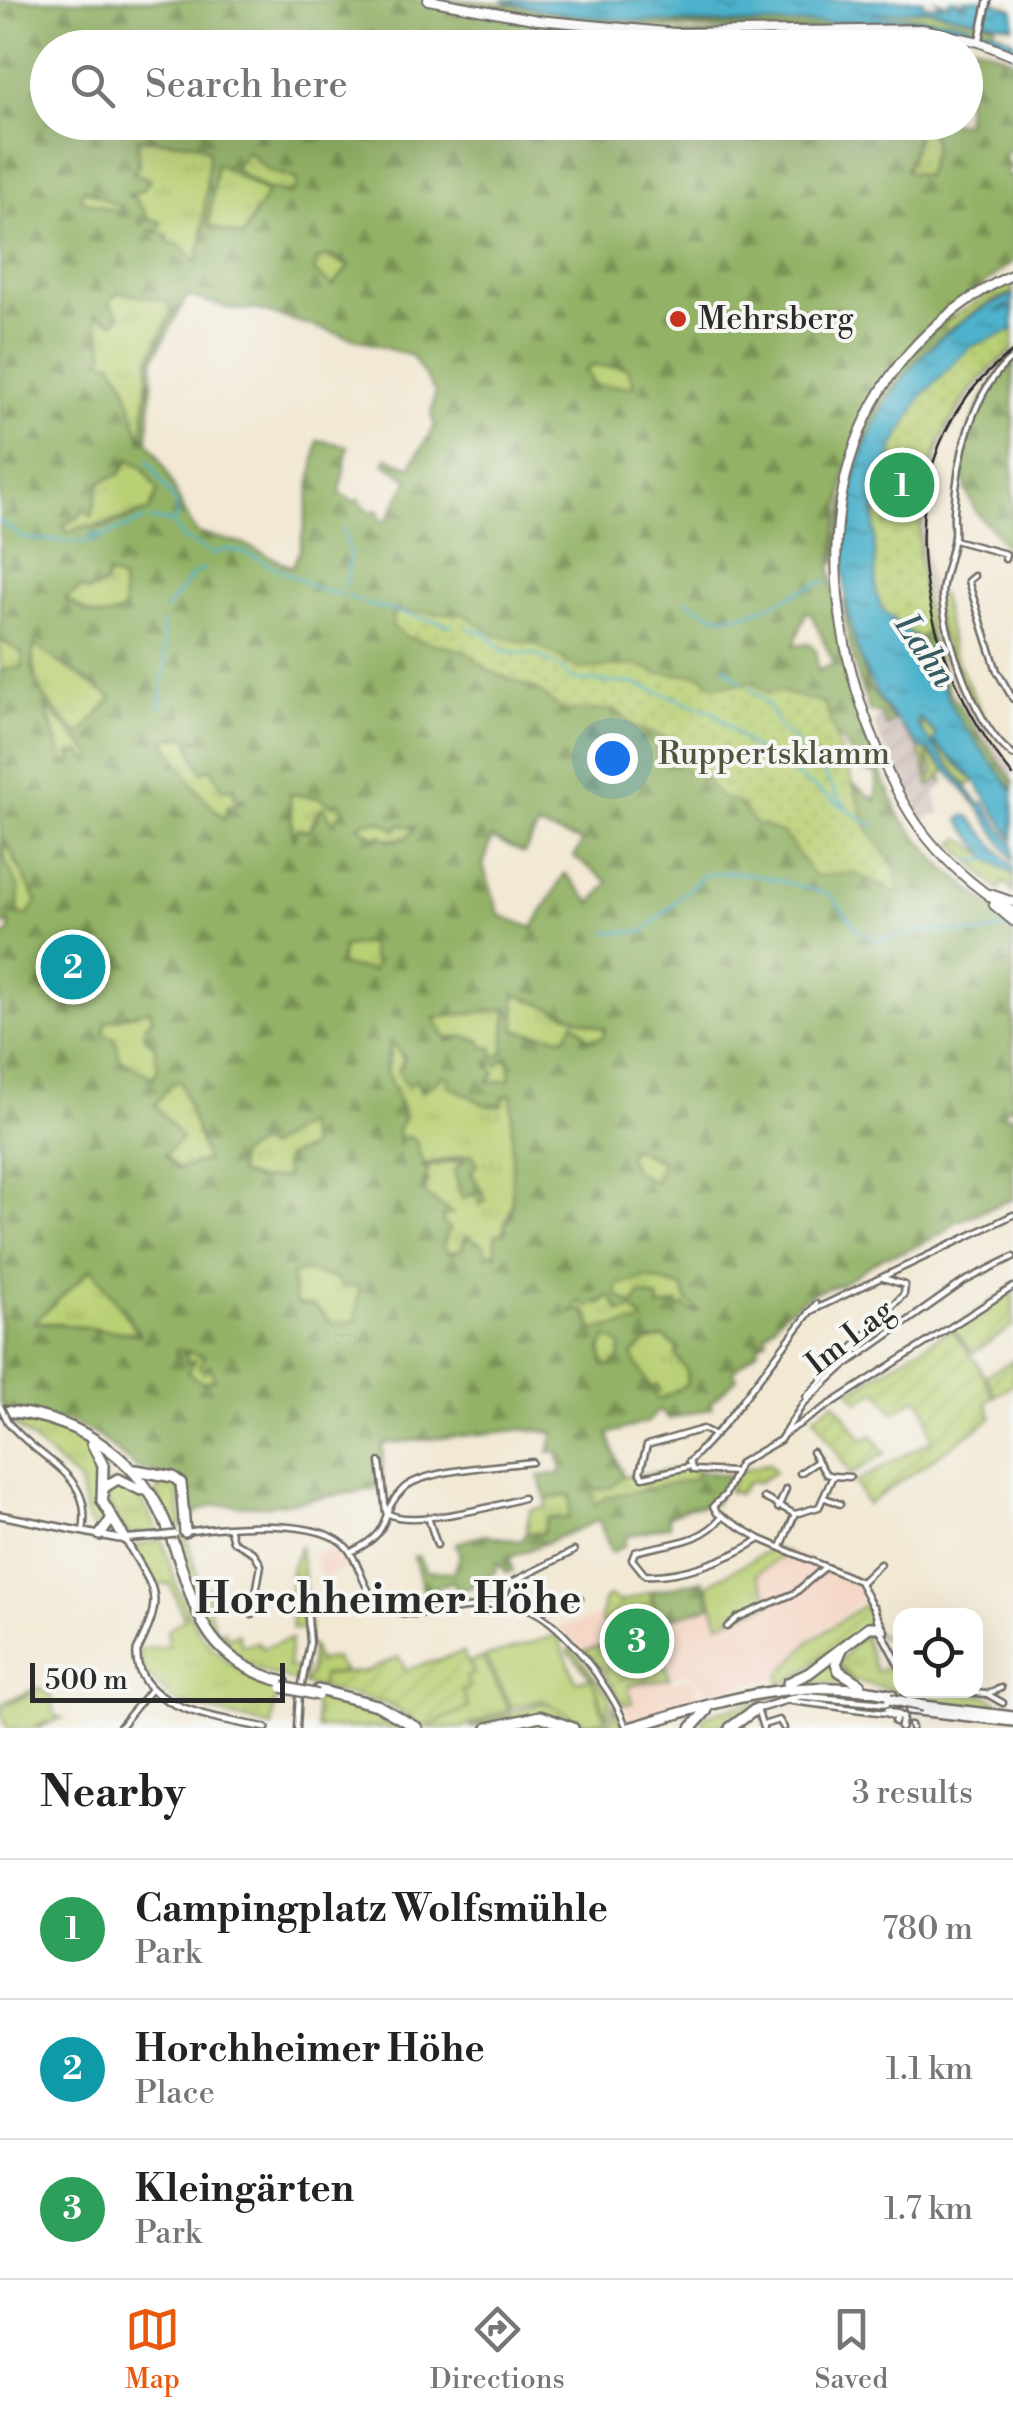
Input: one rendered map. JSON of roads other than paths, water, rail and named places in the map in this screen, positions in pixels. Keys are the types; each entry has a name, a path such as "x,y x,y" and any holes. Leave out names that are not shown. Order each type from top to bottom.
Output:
{"highway":[{"path":"2,1414 44,1422 92,1444 141,1490 161,1526 185,1603 204,1637 238,1668 283,1684 377,1705 418,1728"},
{"path":"2,1414 37,1415 71,1426 101,1443 129,1467 158,1506"},
{"path":"92,1444 103,1465 102,1503 124,1539"},
{"path":"129,1467 176,1478 183,1487 180,1533"},
{"path":"166,1476 154,1488 158,1506 190,1603 204,1629 236,1661 283,1684"},
{"path":"102,1490 118,1479 141,1490"},
{"path":"100,1535 112,1518"},
{"path":"629,1726 767,1690 804,1676 844,1646 878,1628"},
{"path":"844,1646 837,1658 838,1671 888,1695"},
{"path":"767,1690 825,1685 1013,1717"},
{"path":"646,1728 797,1690 888,1695"},
{"path":"318,1692 374,1710 409,1728"},
{"path":"730,1728 756,1709"},
{"path":"691,1728 706,1710"},
{"path":"488,1728 540,1716 573,1728"},
{"path":"496,1728 512,1724 524,1728"},
{"path":"565,1728 573,1728"}],"main road":[{"path":"428,0 538,20 644,30"},
{"path":"862,30 919,30"},
{"path":"983,42 1013,56"},
{"path":"1013,274 942,321 888,382 852,456 834,548 840,632 888,776 920,833 1013,920"},
{"path":"982,890 1013,902"},
{"path":"982,890 1013,912"}],"street":[{"path":"981,30 988,0"},
{"path":"1013,357 986,388 968,435 954,512 954,540 942,590 950,636 969,690 1002,746 1013,754"},
{"path":"954,540 996,549 1006,554 1005,559"},
{"path":"974,576 968,581 997,671 1013,699"},
{"path":"809,1312 1013,1214"},
{"name":"Im Lag","path":"734,1472 784,1434 803,1404 844,1366 963,1282 1013,1257"},
{"path":"803,1404 840,1357 904,1294 905,1285 883,1278"},
{"path":"784,1434 1013,1286"},
{"path":"688,1467 691,1457 715,1435 816,1304"},
{"path":"2,1414 79,1486 85,1506 83,1531"},
{"path":"715,1435 703,1429 646,1445 642,1451 643,1477 688,1467 734,1472 724,1495 713,1506 760,1539 860,1583 893,1655"},
{"path":"812,1452 833,1476 850,1478"},
{"path":"800,1472 818,1461"},
{"path":"380,1462 389,1516"},
{"path":"350,1552 377,1538 398,1494 416,1480 532,1462"},
{"path":"764,1498 794,1514 814,1510 833,1476"},
{"path":"778,1508 786,1489"},
{"path":"389,1516 428,1517 524,1498"},
{"path":"824,1498 840,1504"},
{"path":"781,1547 794,1514"},
{"path":"0,1515 124,1539 229,1527 299,1530 334,1537 350,1552 369,1594 392,1610 417,1614 500,1605 536,1612 589,1666 629,1726"},
{"path":"724,1516 704,1537 635,1552 632,1559 644,1574 654,1575 704,1564 760,1539"},
{"path":"428,1517 437,1545"},
{"path":"229,1527 234,1542 254,1554 261,1565 252,1614"},
{"path":"124,1539 156,1601 155,1617 136,1660 152,1688 184,1708 266,1728"},
{"path":"500,1605 510,1584 574,1551"},
{"path":"860,1583 880,1564"},
{"path":"726,1628 737,1618 795,1593 826,1568"},
{"path":"302,1684 310,1643 306,1592"},
{"path":"536,1612 561,1601 580,1599"},
{"path":"877,1615 878,1628"},
{"path":"119,1728 152,1688"},
{"path":"987,1694 1002,1688"},
{"path":"298,1728 299,1694"},
{"path":"983,1694 1003,1703"},
{"path":"901,1728 904,1698"},
{"path":"784,1728 779,1720 763,1726 756,1709 777,1700 808,1699 903,1711 1013,1717"},
{"path":"777,1705 808,1699 886,1714 897,1718 895,1722"}],"water":[{"path":"502,0 924,0 923,5 941,6 936,0 950,5 949,0 954,0 963,8 956,0 967,5 964,0 989,0 1013,9 1013,26 929,10 871,14 950,20 994,30 1013,40 1013,47 983,34 983,30 928,23 639,21"},
{"name":"Lahn","path":"1013,295 1013,303 995,312 1013,307 1013,330 970,347 921,397 895,444 874,511 876,594 882,609 926,649 956,715 1013,791 1013,839 973,778 934,742 936,734 919,717 917,725 979,804 983,802 1013,845 1013,860 977,805 929,751 920,748 875,690 851,627 844,571 848,513 862,457 886,405 919,359 962,322"},
{"path":"969,816 1013,867 1013,874 990,860 959,820"}],"waterway":[{"path":"148,460 176,504 173,523 182,538 214,554"},
{"path":"0,521 24,538 85,543 144,520"},
{"path":"151,520 171,522"},
{"path":"343,528 350,554 346,585"},
{"path":"88,534 101,536"},
{"path":"215,554 225,549 246,553 317,588"},
{"path":"164,611 194,574 204,569"},
{"path":"687,600 705,611 741,615 828,581"},
{"path":"319,590 339,594"},
{"path":"346,595 360,602"},
{"path":"365,604 451,625"},
{"path":"162,623 166,665 162,682"},
{"path":"468,628 484,632 504,651 537,655 563,669 572,680 636,684 714,712 750,746 875,827"},
{"path":"724,666 742,682"},
{"path":"161,707 162,687"},
{"path":"749,687 766,702 781,729 814,760 844,805"},
{"path":"970,861 993,859"},
{"path":"607,932 644,932 702,876 718,873 749,874 826,893"},
{"path":"830,894 860,932 876,941"},
{"path":"880,940 926,930 981,934 1012,926"}],"railway":[{"path":"1013,351 968,395 939,445 925,500 923,558 933,617 952,674 979,728 1013,776"}],"place":[{"name":"Mehrsberg","path":"678,319"},
{"name":"Campingplatz Wolfsmühle","path":"902,485"},
{"name":"Horchheimer Höhe","path":"73,967"},
{"name":"Kleingärten","path":"637,1641"}],"district":[{"name":"Horchheimer Höhe","path":"388,1600"}],"park label":[{"name":"Ruppertsklamm","path":"774,754"}]}
